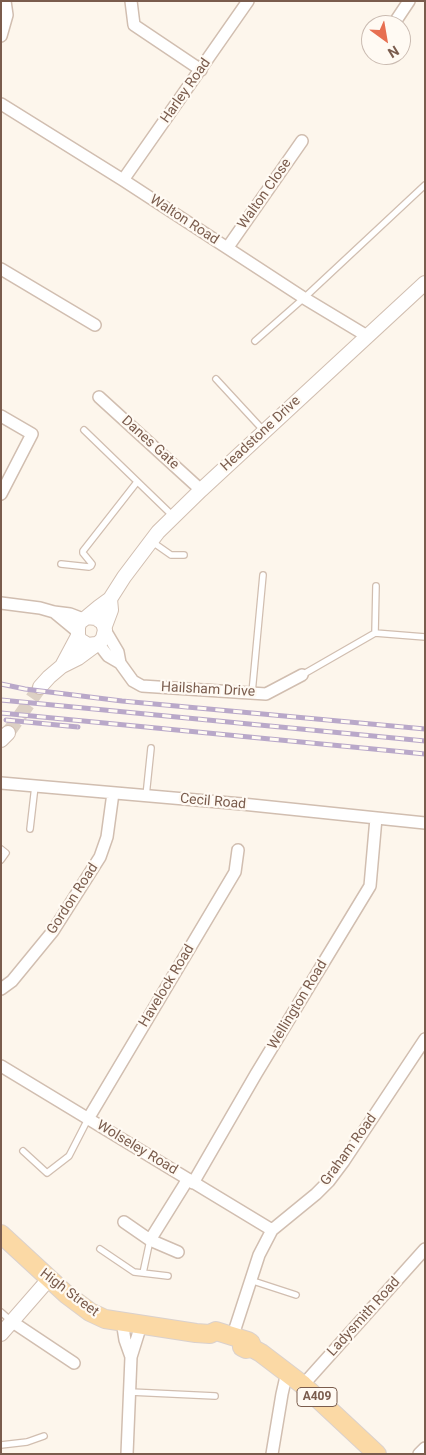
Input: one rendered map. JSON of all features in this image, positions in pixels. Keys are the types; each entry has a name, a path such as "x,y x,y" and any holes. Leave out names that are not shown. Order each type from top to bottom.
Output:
{"main road":[{"name":"High Street","path":"1,1234 49,1279 90,1312 105,1319 210,1334 216,1331 250,1342 252,1348"},
{"name":"High Street","path":"210,1334 214,1339 246,1349 252,1348 267,1357 303,1385 377,1454"}],"street":[{"path":"1,36 7,15 5,1"},
{"path":"130,1 134,24 201,70"},
{"name":"Harley Road","path":"123,180 248,1"},
{"path":"399,15 409,1"},
{"name":"Walton Road","path":"1,104 123,180 304,298 367,336"},
{"name":"Walton Close","path":"228,248 302,141"},
{"path":"1,269 95,325"},
{"name":"Headstone Drive","path":"62,666 81,626 99,607 110,599 151,541 201,490 425,283"},
{"name":"Danes Gate","path":"99,397 201,490"},
{"path":"1,416 32,434 1,494"},
{"name":"Headstone Drive","path":"105,628 111,610 110,599"},
{"path":"1,603 70,614 81,626 80,640 88,645 97,644 104,638 105,628 99,619 92,617 81,626"},
{"name":"Hailsham Drive","path":"105,628 118,652 120,663"},
{"name":"Headstone Drive","path":"40,687 62,666 78,658 97,644"},
{"name":"Hailsham Drive","path":"97,644 108,656 120,663 133,681 142,686 266,694 302,676"},
{"name":"Cecil Road","path":"1,783 242,804 425,823"},
{"name":"Gordon Road","path":"1,989 12,981 53,931 100,857 107,837 113,792"},
{"name":"Wellington Road","path":"150,1240 214,1145 370,886 376,818"},
{"name":"Havelock Road","path":"88,1119 235,872 238,850"},
{"name":"Graham Road","path":"233,1335 259,1255 272,1230 329,1181 425,1039"},
{"name":"Wolseley Road","path":"1,1066 272,1230"},
{"path":"124,1222 150,1240 178,1252"},
{"name":"Ladysmith Road","path":"303,1385 425,1249"},
{"path":"1,1334 6,1317 49,1279"},
{"path":"6,1317 74,1363"},
{"path":"122,1322 125,1340 131,1357"},
{"path":"127,1454 131,1357 142,1325"},
{"path":"272,1454 287,1372"},
{"path":"419,1454 425,1448"}],"lane":[{"path":"255,341 304,298 425,184"},
{"path":"216,379 264,431"},
{"path":"84,430 174,517"},
{"path":"61,564 91,566 92,564 83,553 84,551 137,482"},
{"path":"151,541 171,555 184,555"},
{"path":"252,693 263,575"},
{"path":"375,633 376,586"},
{"path":"302,676 375,633 425,637"},
{"path":"146,796 151,748"},
{"path":"30,829 35,786"},
{"path":"1,849 6,853 1,860"},
{"path":"23,1151 47,1173 69,1156 88,1119"},
{"path":"143,1273 150,1240"},
{"path":"100,1249 134,1272 168,1276"},
{"path":"250,1280 296,1295"},
{"path":"130,1392 215,1396"},
{"path":"1,1445 28,1442 44,1436"}],"tunnel":[{"path":"8,733 40,687"}],"railway":[{"path":"1,684 25,689 122,701 425,729"},
{"path":"1,700 425,741"},
{"path":"1,713 425,754"},
{"path":"6,720 78,727"}]}
